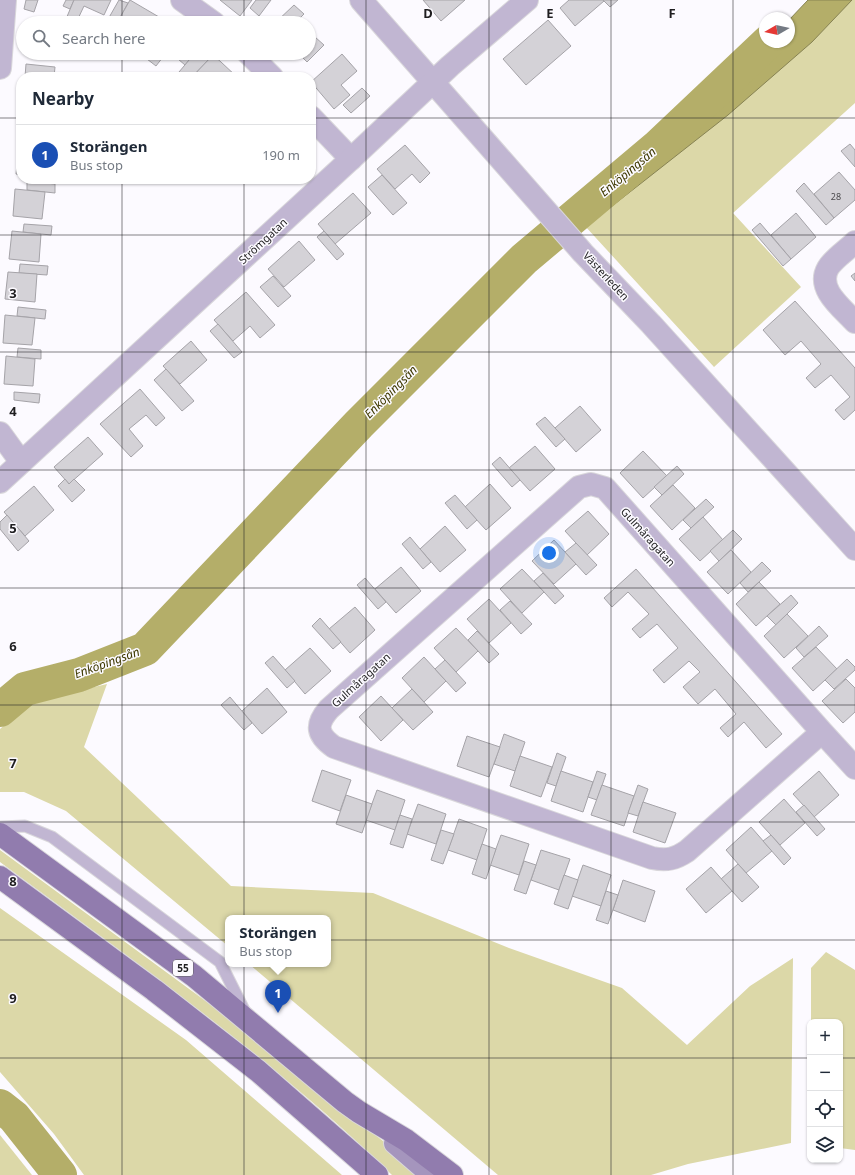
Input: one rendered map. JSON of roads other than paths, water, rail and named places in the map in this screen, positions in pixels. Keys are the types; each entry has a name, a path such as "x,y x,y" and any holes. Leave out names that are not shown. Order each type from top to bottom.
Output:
{"main road":[{"name":"55","path":"0,834 194,976 359,1112 406,1140 452,1175"},
{"path":"0,877 154,990 246,1062 377,1175"},
{"path":"359,1112 432,1175"}],"street":[{"path":"0,68 5,0"},
{"path":"182,0 204,16"},
{"name":"Västerleden","path":"361,0 583,253 651,324 855,549"},
{"name":"Strömgatan","path":"0,482 352,159 433,81 527,0"},
{"path":"255,60 267,72"},
{"path":"316,122 352,159"},
{"path":"855,242 828,268 824,279 826,291 855,322"},
{"path":"0,433 21,462"},
{"name":"Gulmåragatan","path":"822,732 687,851 676,858 665,860 652,858 334,747 323,739 320,728 321,719 329,709 578,487 592,484 605,488 855,768"}],"lane":[{"path":"0,827 25,826 52,837 220,962 251,1023"}],"water":[{"path":"808,0 852,0 812,42 728,115 593,221 579,207 711,104 762,48 795,48 795,14"}],"waterway":[{"name":"Enköpingsån","path":"0,710 25,689 79,675 145,649 359,424 524,259 657,147 762,48"},
{"name":"Enköpingsån","path":"0,1106 14,1117 60,1175"}],"place":[{"name":"Storängen","path":"278,1013"}]}
